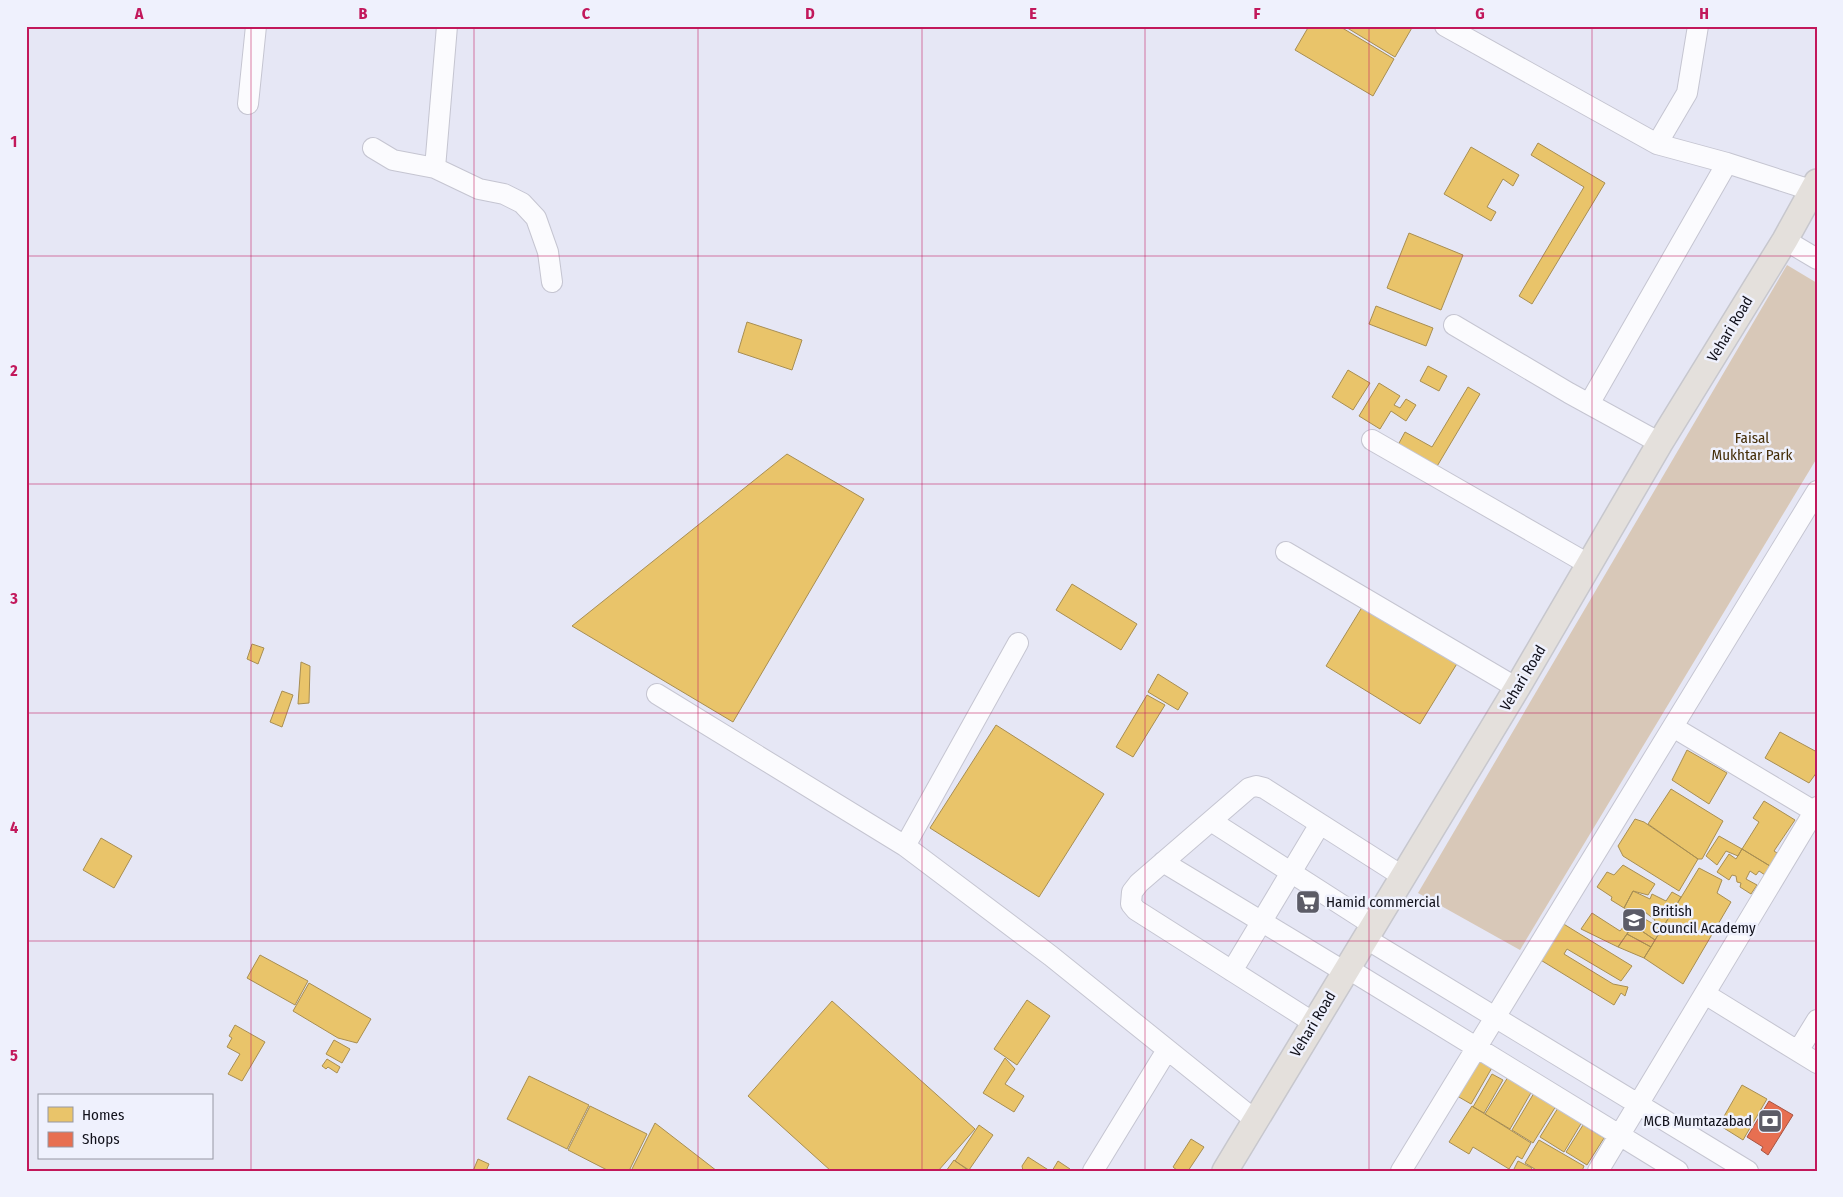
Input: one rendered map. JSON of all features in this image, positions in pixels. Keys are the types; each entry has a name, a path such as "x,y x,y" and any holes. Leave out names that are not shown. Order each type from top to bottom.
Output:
{"main road":[{"name":"Vehari Road","path":"1225,1171 1517,688 1660,443 1815,188"}],"street":[{"path":"248,104 256,26"},
{"path":"435,168 447,26"},
{"path":"1445,26 1657,144 1815,188"},
{"path":"1657,144 1687,93 1698,26"},
{"path":"373,148 393,160 435,168 479,189 504,194 522,203 536,218 548,252 552,282"},
{"path":"1589,404 1727,163"},
{"path":"1785,240 1817,260"},
{"path":"1454,325 1660,443"},
{"path":"1372,440 1590,565"},
{"path":"1401,1171 1817,491"},
{"path":"1286,552 1517,688"},
{"path":"905,846 1018,643"},
{"path":"657,694 905,846 1051,956 1255,1120"},
{"path":"1598,1171 1816,811 1673,727"},
{"path":"1314,1023 1136,910 1130,904 1132,892 1139,883 1249,788 1256,786 1264,788 1402,876"},
{"path":"1211,821 1291,872 1369,931 1495,1016 1748,1171"},
{"path":"1232,971 1320,824"},
{"path":"1163,862 1476,1047 1678,1171"},
{"path":"1705,994 1817,1063"},
{"path":"1798,1051 1817,1020"},
{"path":"1093,1171 1168,1050"}],"green space":[{"name":"Faisal Mukhtar Park","path":"1787,265 1817,283 1817,458 1520,950 1418,893"}],"building: Homes":[{"path":"1309,26 1339,26 1394,59 1373,96 1295,50"},
{"path":"1344,26 1413,26 1395,57"},
{"path":"1538,143 1605,183 1532,304 1519,296 1584,187 1531,155"},
{"path":"1471,147 1519,175 1513,186 1503,179 1487,207 1496,212 1491,221 1444,194"},
{"path":"1409,233 1463,255 1441,310 1387,288"},
{"path":"1376,306 1433,328 1426,346 1369,324"},
{"path":"747,322 802,340 792,370 738,352"},
{"path":"1428,366 1447,376 1439,391 1420,381"},
{"path":"1348,370 1370,383 1353,410 1332,397"},
{"path":"1379,383 1400,396 1394,405 1400,408 1406,399 1416,405 1406,421 1391,411 1380,429 1359,416"},
{"path":"1468,387 1480,394 1436,468 1398,445 1405,432 1432,447"},
{"path":"787,454 864,499 733,722 572,626"},
{"path":"1072,584 1137,624 1121,650 1056,610"},
{"path":"1364,604 1458,662 1420,724 1326,666"},
{"path":"252,644 264,648 258,664 247,659"},
{"path":"301,662 310,666 309,703 298,704"},
{"path":"1158,674 1188,693 1178,710 1148,692"},
{"path":"282,691 293,695 282,727 270,722"},
{"path":"1147,695 1165,705 1133,757 1116,747"},
{"path":"996,725 1104,794 1039,897 930,828"},
{"path":"1780,732 1817,752 1817,772 1809,783 1765,758"},
{"path":"1687,750 1727,773 1709,804 1672,780"},
{"path":"1671,789 1723,821 1702,859 1698,859 1648,824"},
{"path":"1764,801 1795,820 1774,851 1777,853 1770,866 1742,849 1759,822 1753,818"},
{"path":"1635,819 1644,822 1698,859 1679,891 1623,856 1618,846"},
{"path":"1719,836 1742,849 1738,856 1726,851 1717,865 1706,856"},
{"path":"101,838 132,856 114,888 83,870"},
{"path":"1742,849 1770,866 1765,875 1759,871 1756,875 1750,871 1746,879 1757,885 1751,894 1740,887 1741,883 1737,882 1736,876 1732,875 1729,880 1717,872 1729,854 1736,859"},
{"path":"1623,865 1655,884 1648,895 1633,891 1624,908 1611,900 1612,897 1597,887 1607,872 1614,875"},
{"path":"1699,868 1722,880 1717,893 1731,902 1683,984 1644,958"},
{"path":"1633,891 1650,899 1652,894 1666,901 1672,892 1681,897 1662,929 1653,924 1655,920 1645,912 1641,917 1624,908"},
{"path":"1592,913 1620,931 1628,921 1633,925 1618,947 1581,929"},
{"path":"1638,915 1662,929 1655,940 1633,925"},
{"path":"1562,923 1632,966 1621,981 1567,949 1564,954 1613,984 1628,987 1625,996 1621,993 1614,1005 1539,959"},
{"path":"1633,925 1655,940 1651,947 1627,934"},
{"path":"1627,934 1651,947 1644,958 1618,947"},
{"path":"260,955 308,981 295,1005 247,978"},
{"path":"309,983 371,1019 357,1043 338,1038 293,1011"},
{"path":"1027,1000 1050,1016 1017,1065 994,1049"},
{"path":"832,1001 975,1129 938,1171 831,1171 748,1096"},
{"path":"235,1025 265,1042 242,1081 228,1074 240,1054 227,1047 232,1038 229,1036"},
{"path":"334,1040 350,1049 342,1063 326,1054"},
{"path":"1474,1055 1493,1066 1471,1104 1452,1093"},
{"path":"1005,1058 1015,1069 1005,1084 1024,1096 1014,1112 983,1093"},
{"path":"327,1059 340,1067 337,1073 328,1067 326,1069 322,1066"},
{"path":"1492,1074 1503,1080 1484,1113 1473,1107"},
{"path":"529,1076 589,1105 567,1149 507,1119"},
{"path":"1508,1077 1532,1091 1510,1129 1485,1114"},
{"path":"1742,1085 1767,1099 1743,1140 1719,1125"},
{"path":"1534,1093 1556,1106 1533,1143 1512,1130"},
{"path":"590,1106 647,1134 629,1171 609,1171 568,1150"},
{"path":"1472,1106 1531,1143 1522,1159 1517,1156 1509,1169 1473,1147 1469,1154 1449,1142"},
{"path":"1558,1108 1582,1122 1564,1152 1540,1137"},
{"path":"655,1123 717,1171 631,1171"},
{"path":"979,1125 993,1135 969,1170 955,1161"},
{"path":"1583,1125 1604,1138 1587,1165 1566,1152"},
{"path":"1191,1139 1204,1147 1188,1171 1178,1171 1173,1167"},
{"path":"1539,1140 1584,1166 1582,1171 1538,1171 1525,1163"},
{"path":"1028,1157 1050,1171 1023,1171 1022,1166"},
{"path":"478,1159 489,1164 486,1171 473,1171"},
{"path":"954,1160 969,1171 946,1171"},
{"path":"1058,1161 1070,1169 1070,1171 1052,1171"},
{"path":"1518,1161 1532,1168 1530,1171 1513,1171"}],"building: Shops":[{"path":"1769,1101 1793,1115 1768,1155 1761,1150 1763,1147 1747,1137"}],"place":[{"name":"Hamid commercial","path":"1308,902"},
{"name":"British Council Academy","path":"1634,920"},
{"name":"MCB Mumtazabad","path":"1770,1121"}]}
